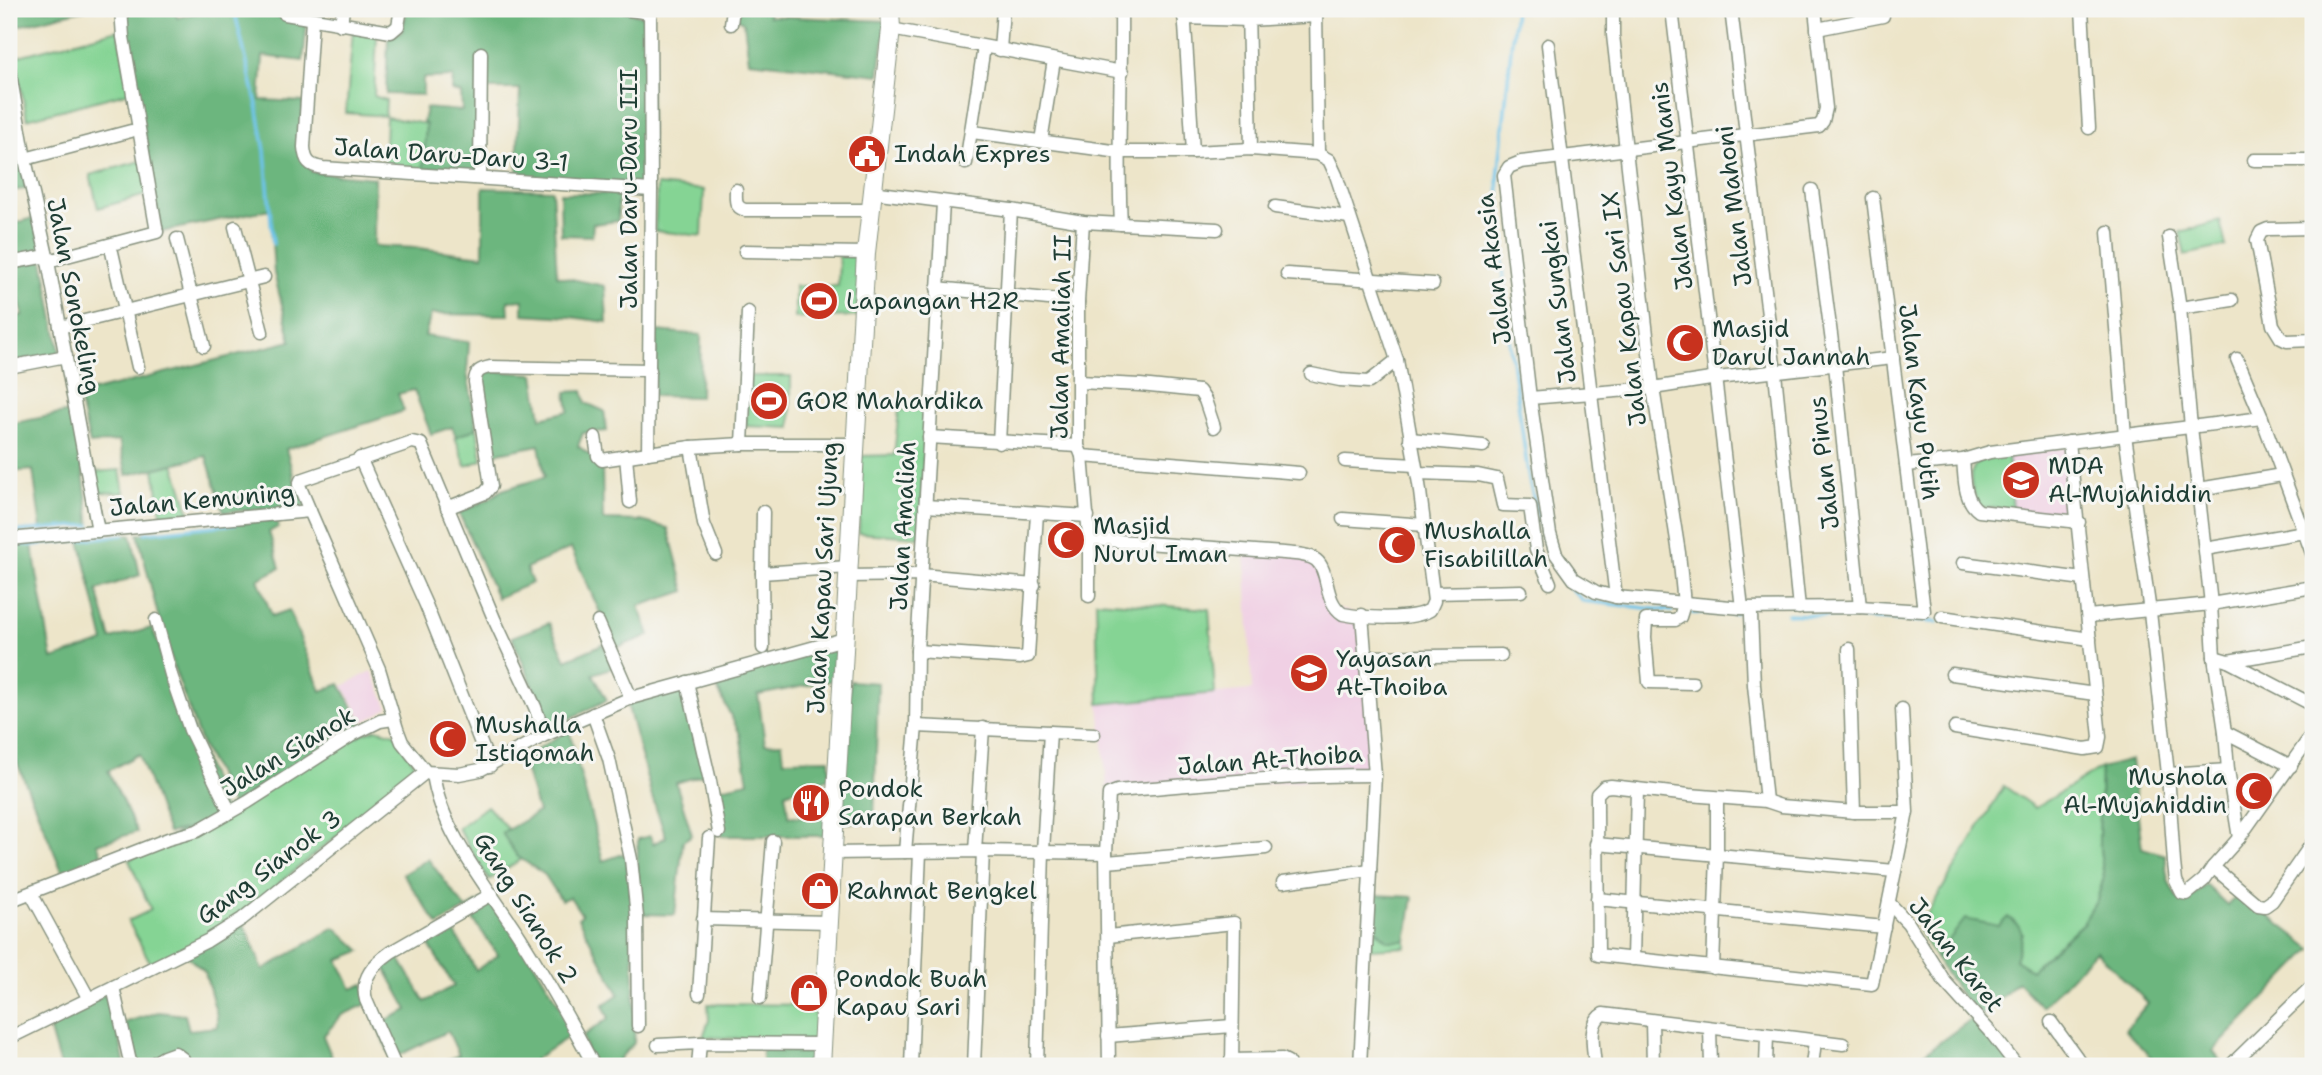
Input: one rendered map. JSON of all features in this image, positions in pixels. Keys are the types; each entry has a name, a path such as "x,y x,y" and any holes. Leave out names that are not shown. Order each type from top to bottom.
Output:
{"street":[{"path":"9,263 48,259 157,232 123,37 121,9"},
{"path":"285,9 285,14 312,20 391,32 398,26 401,9"},
{"path":"341,24 343,9"},
{"path":"624,9 650,11"},
{"path":"731,24 733,9"},
{"name":"Jalan Kapau Sari Ujung","path":"821,1066 866,253 891,29 890,9"},
{"path":"1000,50 1003,9"},
{"path":"1121,9 1121,224"},
{"name":"Jalan Kapau Sari IX","path":"1613,9 1653,388 1679,552 1684,604"},
{"name":"Jalan Kayu Manis","path":"1672,9 1747,611 1766,801"},
{"name":"Jalan Mahoni","path":"1731,9 1748,136 1799,608"},
{"name":"Jalan Akasia","path":"1815,9 1826,108 1819,127 1561,156 1515,163 1506,170 1504,175 1530,398 1550,534 1556,554 1574,579 1596,592 1616,597 1747,611 1860,607 1924,611"},
{"path":"2082,9 2089,128"},
{"name":"Jalan Daru-Daru III","path":"648,453 650,11"},
{"path":"1193,152 1184,14 1316,13 1318,154"},
{"path":"1248,14 1251,149"},
{"path":"1816,29 1883,16"},
{"name":"Jalan Daru-Daru 3-1","path":"312,20 304,147 306,159 310,164 323,168 651,190"},
{"path":"891,29 1122,72"},
{"name":"Jalan Sungkai","path":"1548,45 1616,597"},
{"path":"966,163 984,47"},
{"path":"480,178 481,53"},
{"path":"1041,141 1054,60"},
{"name":"Jalan Sonokeling","path":"9,68 15,133 26,159 48,259 98,531"},
{"path":"26,159 131,131"},
{"path":"972,132 1120,152 1251,149 1318,154 1332,164 1397,360 1435,593 1433,607 1426,613 1402,617 1349,615 1339,612 1331,601 1320,565 1307,556 1089,537"},
{"path":"2254,160 2313,160"},
{"path":"736,190 738,208 745,210 871,201 943,203 1011,210 1083,222 1217,229"},
{"name":"Jalan Pinus","path":"1812,190 1835,365 1860,607"},
{"name":"Jalan Kayu Putih","path":"1873,198 1924,611"},
{"name":"Jalan Amaliah","path":"905,852 916,726 917,651 943,203"},
{"path":"1275,207 1349,217"},
{"path":"999,443 1011,210"},
{"name":"Jalan Amaliah II","path":"1083,222 1078,302 1080,451 1088,516 1089,596"},
{"path":"235,227 262,332"},
{"path":"2313,228 2267,229 2260,232 2256,240 2273,325 2277,333 2287,341 2313,340"},
{"path":"2108,232 2125,435 2150,612 2168,774 2176,881 2184,894 2191,892 2204,880 2239,838 2313,733"},
{"path":"2169,237 2180,309 2211,604 2214,657 2239,838"},
{"path":"177,239 204,346"},
{"path":"745,251 866,253"},
{"path":"112,252 138,367"},
{"path":"1287,274 1433,285"},
{"path":"60,327 264,277"},
{"path":"937,288 1078,302"},
{"path":"2180,309 2232,300"},
{"path":"742,444 748,312"},
{"path":"9,367 66,356"},
{"path":"1530,398 1590,395 1892,359"},
{"path":"2237,359 2313,556"},
{"path":"1311,374 1369,382 1397,360"},
{"path":"447,509 485,493 491,486 475,382 480,370 490,367 650,370"},
{"path":"1079,382 1199,391 1214,427"},
{"path":"1906,465 1963,460 1990,452 2262,418"},
{"path":"595,437 601,460 691,447 855,444"},
{"path":"929,437 1299,473"},
{"path":"1410,439 1483,446"},
{"path":"393,719 379,669 300,486 301,480 360,458 418,442 423,447 447,509 535,706 545,735"},
{"path":"1955,728 2085,750 2096,749 2100,737 2079,522 2068,442"},
{"path":"691,447 704,524 716,554"},
{"path":"626,456 630,502"},
{"path":"360,458 426,605 489,766"},
{"path":"1963,460 1966,491 1972,505 1979,511 2079,522"},
{"path":"1345,461 1497,479 1503,505 1530,506 1536,550 1550,583"},
{"path":"2199,489 2282,475"},
{"path":"925,506 1088,516"},
{"name":"Jalan Kemuning","path":"9,539 310,511"},
{"path":"763,512 764,648"},
{"path":"917,651 1026,657 1029,652 1037,513"},
{"path":"1343,519 1425,525"},
{"path":"2204,549 2304,532"},
{"path":"1963,563 2083,579"},
{"path":"762,573 848,571 1034,585"},
{"path":"2088,617 2211,604 2313,587"},
{"path":"1435,593 1521,591"},
{"path":"1684,604 1680,617 1675,621 1646,620 1646,664 1649,682 1693,683"},
{"name":"Jalan At-Thoiba","path":"1106,858 1108,796 1117,791 1334,775 1375,775 1362,615"},
{"path":"1942,617 2090,639"},
{"path":"156,620 190,730 230,812"},
{"path":"598,622 631,698"},
{"path":"430,772 460,774 489,766 545,735 631,698 844,639"},
{"path":"2228,661 2313,648"},
{"path":"1849,649 1854,812"},
{"path":"1365,657 1502,655"},
{"path":"2214,657 2228,661 2313,705"},
{"path":"1952,674 2095,694"},
{"path":"687,682 710,781 714,835 703,919 699,994"},
{"path":"1902,709 1907,812 1872,984 1598,955 1597,794 1604,787 1766,801 1781,806 1854,812 1907,812"},
{"path":"593,714 609,759 631,859 637,917 638,1026"},
{"name":"Jalan Sianok","path":"9,901 168,839 197,831 380,720 393,719 402,741 430,772"},
{"path":"916,726 1094,734"},
{"path":"974,1066 983,728"},
{"path":"1037,1066 1043,851 1050,732"},
{"path":"2225,732 2291,766"},
{"path":"2168,774 2228,770"},
{"name":"Gang Sianok 2","path":"430,772 456,838 554,992 592,1062"},
{"name":"Gang Sianok 3","path":"9,1038 207,941 243,919 430,772"},
{"path":"1360,1066 1375,775"},
{"path":"1633,959 1637,789"},
{"path":"1713,968 1717,798"},
{"path":"760,998 774,841"},
{"path":"2213,867 2258,905 2265,906 2272,901 2313,842"},
{"path":"1596,844 1895,871"},
{"path":"832,853 1043,851 1106,858 1266,848"},
{"path":"911,1066 920,852"},
{"path":"1106,858 1108,1066"},
{"path":"1283,881 1370,870"},
{"path":"31,893 89,999"},
{"path":"395,1066 366,1000 363,990 367,977 376,963 391,952 492,894"},
{"path":"1597,899 1884,927"},
{"name":"Jalan Karet","path":"1889,902 1908,923 1945,982 2017,1066"},
{"path":"703,919 829,922"},
{"path":"1108,936 1234,923 1231,1063 1282,1059 1288,1062 1289,1066"},
{"path":"2232,1064 2313,985"},
{"path":"113,987 131,1066"},
{"path":"1595,1066 1593,1026 1596,1018 1603,1014 1843,1044"},
{"path":"1653,1021 1653,1066"},
{"path":"2051,1023 2083,1066"},
{"path":"1108,1036 1232,1026"},
{"path":"1710,1028 1711,1066"},
{"path":"1766,1066 1767,1035"},
{"path":"1812,1066 1815,1041"},
{"path":"698,1066 700,1043"},
{"path":"658,1045 823,1044"},
{"path":"149,1066 175,1053 183,1059 186,1066"}],"shaded area":[{"name":"MDA Al-Mujahiddin","path":"2067,448 2075,517 2013,510 1972,469 1982,458"},
{"name":"Yayasan At-Thoiba","path":"1245,550 1314,559 1335,608 1362,615 1375,775 1108,796 1099,704 1252,690"},
{"path":"372,671 388,708 364,722 343,686"}],"green space":[{"path":"9,9 86,9 10,28"},
{"path":"123,9 175,9 177,18 210,9 238,9 307,22 303,61 263,56 260,100 303,102 301,154 312,172 375,178 374,246 483,256 483,188 552,190 557,276 605,286 607,322 523,314 523,300 508,301 509,315 431,314 425,336 469,342 467,373 477,428 456,437 452,427 431,434 414,390 398,394 404,411 286,449 296,485 308,506 224,512 206,456 127,475 119,441 90,444 78,395 291,341 274,273 270,209 161,232"},
{"path":"407,9 619,9 650,18 651,190 517,177 520,89 480,89 476,174 423,171 426,124 423,122 426,108 462,111 461,93 452,91 453,77 423,78 423,95 386,94 388,38 402,31"},
{"path":"733,9 769,9 768,16 886,21 879,75 749,61 744,23 732,15"},
{"path":"118,30 130,92 27,119 15,57"},
{"path":"353,30 377,36 374,96 386,100 385,116 346,113"},
{"path":"386,117 426,124 423,171 384,169"},
{"path":"16,136 27,189 9,191 9,137"},
{"path":"144,160 150,194 98,208 90,175"},
{"path":"657,185 704,190 702,236 655,231"},
{"path":"560,193 618,194 618,221 593,224 592,236 561,235"},
{"path":"33,218 44,253 9,259 9,225"},
{"path":"2220,221 2226,246 2185,255 2180,232"},
{"path":"839,256 861,256 857,316 795,318 795,286 838,286"},
{"path":"43,260 60,353 9,362 9,319 23,315 15,282 9,282 9,267"},
{"path":"657,331 701,335 700,397 653,396"},
{"path":"487,371 534,374 541,418 569,411 566,392 583,391 586,403 604,411 607,431 583,433 578,446 602,464 603,520 641,521 668,528 685,591 639,606 650,635 616,648 571,548 526,568 532,583 497,598 459,513 502,490 545,477 539,445 493,454 479,383 480,374"},
{"name":"GOR Mahardika","path":"748,376 791,376 791,428 746,426"},
{"path":"926,409 920,537 859,533 861,456 894,455 899,410"},
{"path":"75,411 90,525 41,529 33,470 9,472 9,424"},
{"path":"477,428 482,460 466,466 455,437"},
{"path":"2008,455 2013,510 1980,507 1971,481 1976,463 1982,458"},
{"path":"174,464 191,517 162,520 154,469"},
{"path":"120,470 124,493 97,492 94,472"},
{"path":"277,519 278,527 269,532 280,568 258,579 272,616 289,610 321,691 340,684 362,724 232,805 202,745 164,640 138,534"},
{"path":"131,534 140,575 97,590 111,639 152,628 224,810 198,827 168,833 139,754 108,771 137,832 97,844 103,858 64,876 9,743 9,544 32,545 52,659 104,642 80,540"},
{"path":"1096,601 1209,609 1215,693 1099,704"},
{"path":"549,623 566,660 603,644 614,667 593,674 607,700 551,728 512,637"},
{"path":"832,646 838,651 836,680 758,695 765,744 782,743 784,760 829,759 830,778 785,793 789,816 829,818 827,836 721,836 715,789 748,782 740,734 713,680"},
{"path":"850,681 878,683 874,823 839,823"},
{"path":"684,688 705,774 676,783 692,835 683,841 675,915 642,914 637,885 638,839 650,836 653,844 666,837 652,797 627,703"},
{"path":"376,729 396,734 418,770 382,803 240,915 203,941 151,964 128,921 151,910 129,860 362,734"},
{"path":"569,730 603,861 626,853 632,904 635,1025 634,1043 619,1059 619,1066 590,1066 583,1036 609,1018 603,1005 619,994 578,918 582,915 570,897 561,900 545,875 517,856 502,833 538,812 522,758"},
{"path":"2131,760 2142,848 2166,855 2168,878 2178,899 2187,900 2206,885 2227,905 2240,894 2312,949 2213,1051 2224,1066 2159,1066 2125,1030 2148,1003 2096,951 2042,1007 2018,982 1982,1015 1963,998 1935,958 1965,919 1999,926 2008,917 2019,927 2022,936 2015,960 2031,970 2083,923 2097,900 2104,877 2099,843 2101,768"},
{"path":"2101,768 2099,843 2104,877 2097,900 2083,923 2031,970 2015,960 2023,933 1999,926 1935,958 1918,929 2004,786 2035,808"},
{"path":"487,806 508,829 503,832 517,856 522,859 489,880 458,828"},
{"path":"428,859 466,909 438,925 403,874"},
{"path":"492,894 576,1032 535,1059 538,1066 433,1066 459,1055 448,1031 392,1059 376,1025 408,1010 383,964 397,954 425,1002 454,986 425,938 450,924 476,970 498,955 466,909"},
{"path":"1374,895 1413,897 1406,941 1388,941 1371,925"},
{"path":"242,919 263,970 335,927 361,951 338,960 352,989 364,984 367,1004 342,1015 323,1036 333,1060 322,1066 186,1066 179,1055 149,1066 131,1066 121,1024 158,1012 185,1015 189,1030 217,1027 217,1016 205,972 183,953"},
{"path":"1371,925 1388,941 1406,941 1406,947 1370,949"},
{"path":"110,992 125,1066 60,1066 48,1024"},
{"path":"708,1004 821,1005 819,1042 703,1037 709,1020"},
{"path":"1973,1018 2013,1066 1907,1066"},
{"path":"819,1047 818,1066 762,1066 762,1048"}],"waterway":[{"path":"234,9 265,151 273,244"},
{"path":"1515,9 1498,179 1506,317 1529,480 1547,551 1565,582 1583,601 1672,611"},
{"path":"145,533 235,524"},
{"path":"9,532 90,525"},
{"path":"15,544 32,545 124,535"},
{"path":"1692,613 1735,613"},
{"path":"1788,614 1937,622"}],"place":[{"name":"Indah Expres","path":"867,154"},
{"name":"Lapangan H2R","path":"819,301"},
{"name":"Masjid Darul Jannah","path":"1685,343"},
{"name":"GOR Mahardika","path":"769,401"},
{"name":"MDA Al-Mujahiddin","path":"2021,480"},
{"name":"Masjid Nurul Iman","path":"1066,540"},
{"name":"Mushalla Fisabilillah","path":"1397,545"},
{"name":"Yayasan At-Thoiba","path":"1309,673"},
{"name":"Mushalla Istiqomah","path":"448,739"},
{"name":"Mushola Al-Mujahiddin","path":"2254,791"},
{"name":"Pondok Sarapan Berkah","path":"811,803"},
{"name":"Rahmat Bengkel","path":"820,891"},
{"name":"Pondok Buah Kapau Sari","path":"809,993"}]}
